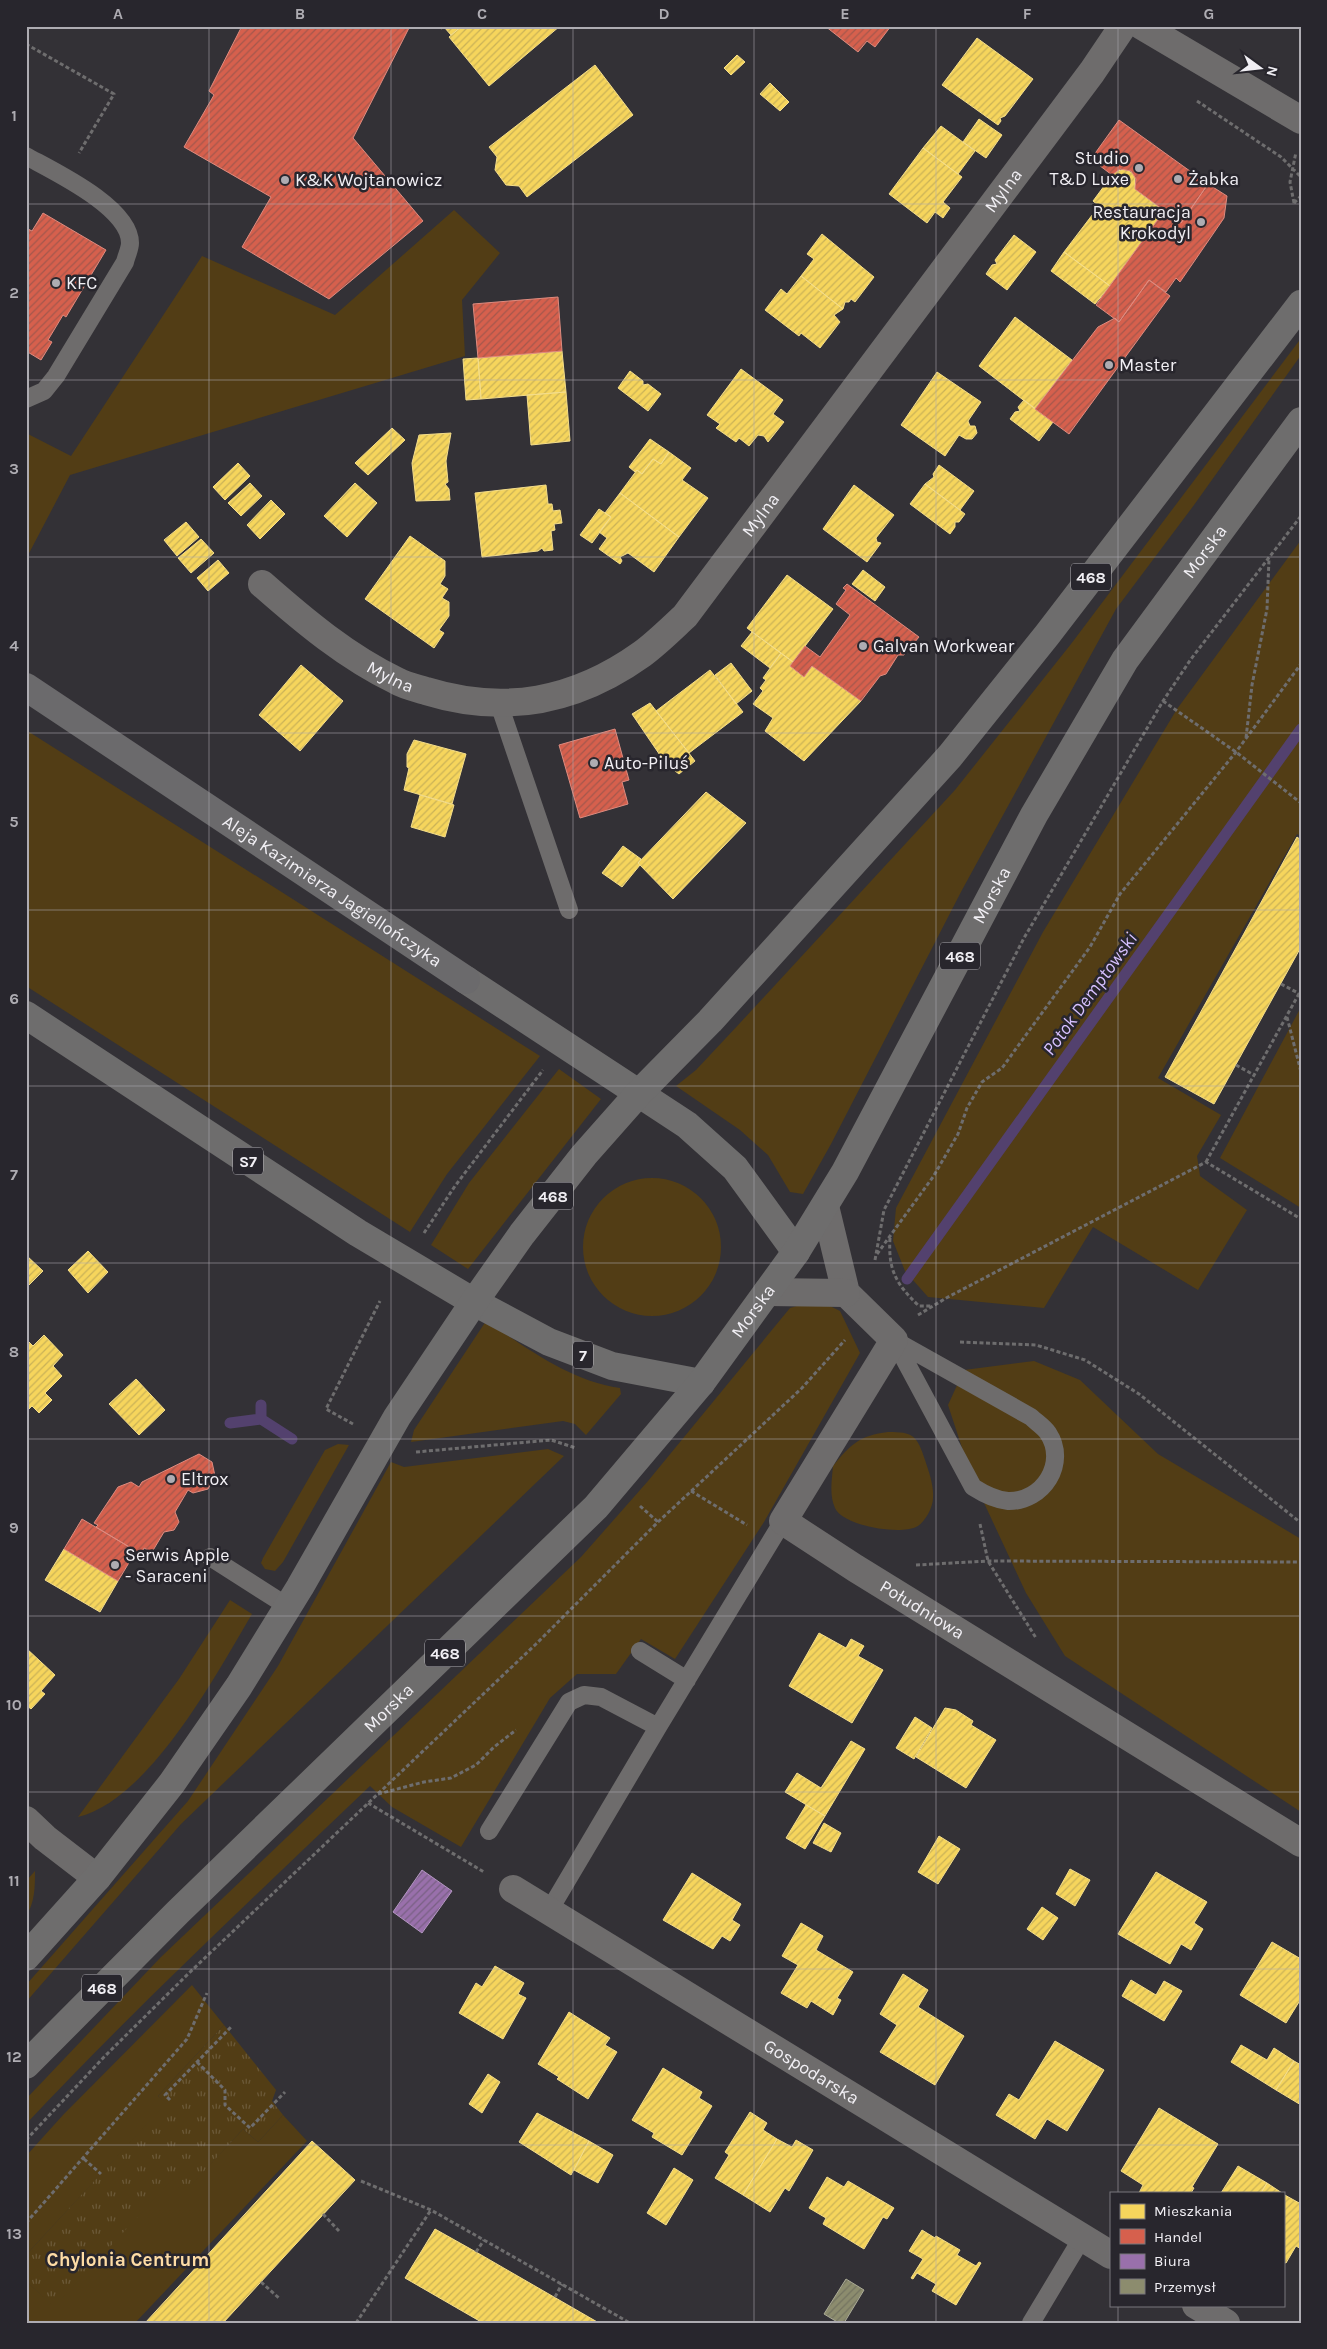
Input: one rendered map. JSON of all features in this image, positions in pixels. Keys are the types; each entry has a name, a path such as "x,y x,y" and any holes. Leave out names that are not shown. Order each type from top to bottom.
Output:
{"highway":[{"name":"Aleja Kazimierza Jagiellończyka","path":"26,687 466,980"}],"main road":[{"name":"468","path":"26,1957 97,1878 172,1784 239,1686 397,1417 522,1234 584,1155 638,1094 710,1021 950,756 1301,304"},
{"name":"Morska","path":"26,2065 185,1905 596,1507 701,1383 796,1252 825,1206 850,1163 1034,815 1125,660 1301,421"},
{"name":"Aleja Kazimierza Jagiellończyka","path":"466,980 687,1125 735,1168 796,1252"},
{"name":"S7","path":"26,1015 358,1233 474,1302"},
{"name":"7","path":"474,1302 549,1342 612,1366 701,1383"}],"street":[{"name":"Mylna","path":"262,584 311,627 398,682 452,699 499,704 534,702 571,691 611,674 643,653 684,616 1092,72 1123,26"},
{"path":"1142,26 1301,120"},
{"path":"783,1521 894,1340 846,1293 825,1206"},
{"path":"767,1292 846,1293"},
{"name":"Południowa","path":"783,1521 872,1578 1301,1842"},
{"path":"26,1820 45,1838 97,1878"},
{"name":"Gospodarska","path":"500,1885 549,1911 1110,2254"},
{"path":"1198,2306 1226,2323"}],"lane":[{"path":"26,156 93,194 111,209 125,228 130,243 125,262 56,376 44,391 26,399"},
{"path":"499,704 569,910"},
{"path":"894,1340 1031,1418 1047,1432 1054,1446 1056,1462 1051,1474 1042,1487 1033,1495 1023,1499 1008,1501 993,1498 973,1487 894,1340"},
{"path":"549,1911 783,1521"},
{"path":"210,1557 287,1606"},
{"path":"640,1651 687,1680"},
{"path":"488,1831 569,1702 584,1695 602,1697 658,1727"},
{"path":"1031,2323 1082,2238"}],"path":[{"path":"26,44 114,94 64,177"},
{"path":"1296,150 1290,182 1294,203 1301,196"},
{"path":"875,1265 884,1210 1015,955 1163,702 1191,659 1301,516"},
{"path":"1246,738 1252,685 1267,609 1269,558"},
{"path":"875,1257 933,1177 958,1134 967,1108 982,1082 1002,1068 1090,947 1120,894 1236,752 1301,664"},
{"path":"1163,702 1236,752 1301,803"},
{"path":"890,1237 889,1255 894,1276 902,1289 919,1306 933,1306 1206,1162 1300,993 1280,984"},
{"path":"1287,1017 1301,1072"},
{"path":"1236,1065 1254,1075"},
{"path":"421,1237 455,1186 544,1069"},
{"path":"1206,1162 1301,1219"},
{"path":"361,1428 326,1409 380,1300"},
{"path":"26,2140 104,2057 182,1980 536,1644 658,1522 802,1388 850,1335"},
{"path":"951,1342 1036,1345 1085,1360 1139,1394 1301,1523"},
{"path":"408,1451 417,1452 551,1440 576,1448"},
{"path":"973,1487 988,1561 1039,1642"},
{"path":"638,1505 658,1522"},
{"path":"912,1565 988,1561 1301,1562"},
{"path":"377,1794 424,1782 451,1778 476,1766 494,1748 529,1720 561,1714"},
{"path":"368,1803 484,1872 500,1885"},
{"path":"26,2223 84,2159 186,2039 207,1993"},
{"path":"170,2100 165,2095 232,2026"},
{"path":"197,2062 225,2090 225,2105 250,2128 285,2092"},
{"path":"84,2159 101,2174"},
{"path":"361,2181 431,2210 630,2323"},
{"path":"356,2323 431,2210"},
{"path":"323,2214 339,2231"},
{"path":"476,2252 484,2240"},
{"path":"260,2282 280,2299"},
{"path":"555,2297 562,2284"}],"green space":[{"path":"454,210 500,253 462,300 465,356 70,475 26,559 26,433 71,456 202,256 335,315"},
{"path":"1299,341 1301,355 1194,505 1116,609 962,890 831,1144 803,1194 790,1192 768,1155 740,1130 676,1086 696,1070 955,790 1071,644"},
{"path":"1301,540 1301,836 1297,834 1158,1078 1221,1115 1197,1156 1200,1176 1247,1210 1198,1290 1093,1227 1044,1308 928,1297 905,1271 893,1241 896,1208 1043,932 1177,709"},
{"path":"26,730 540,1056 447,1174 410,1232 26,986"},
{"path":"1301,1007 1301,1208 1220,1158"},
{"path":"559,1069 601,1099 468,1269 431,1245 469,1183"},
{"path":"652,1178 678,1184 701,1198 715,1221 721,1247 715,1273 701,1296 678,1310 652,1316 626,1310 603,1296 589,1273 583,1247 589,1221 603,1198 626,1184"},
{"path":"800,1305 828,1305 840,1311 860,1353 764,1522 675,1659 641,1639 616,1674 577,1674 550,1698 461,1847 392,1807 370,1786 153,1995 26,2124 26,2099 161,1957 581,1557 648,1481 790,1308"},
{"path":"486,1321 566,1371 602,1384 620,1388 621,1394 586,1435 575,1424 563,1421 411,1442 414,1430"},
{"path":"1034,1361 1080,1380 1158,1454 1301,1539 1301,1812 1065,1656 1026,1593 971,1475 948,1405 964,1370"},
{"path":"878,1433 909,1434 916,1440 930,1474 933,1502 930,1510 919,1525 908,1529 885,1529 849,1520 835,1508 832,1498 833,1466 856,1442"},
{"path":"338,1444 349,1445 283,1562 275,1571 265,1569 261,1563 263,1558 325,1450"},
{"path":"548,1449 564,1456 181,1824 26,2002 26,1985 188,1801 278,1666 391,1462 404,1467"},
{"path":"230,1600 252,1614 200,1701 155,1761 130,1787 104,1806 78,1817 179,1679"},
{"path":"35,1871 33,1900 26,1916 26,1881"},
{"path":"192,1985 224,2025 158,2096 167,2103 26,2255 26,2156 63,2115"},
{"path":"224,2025 276,2090 272,2101 283,2115 258,2142 243,2129 184,2193 171,2181 54,2307 26,2281 26,2255 166,2103 158,2096"},
{"path":"283,2115 307,2141 135,2323 26,2323 26,2281 54,2306 171,2180 184,2192 243,2129 258,2142"}],"building: Mieszkania":[{"path":"441,26 462,26 451,35 444,27 441,29"},
{"path":"462,26 560,26 489,86 449,37"},
{"path":"977,38 1033,79 1005,116 1000,118 1001,121 998,125 942,85"},
{"path":"737,55 745,62 731,75 724,68"},
{"path":"595,65 633,115 527,197 519,186 506,185 495,170 497,157 489,147"},
{"path":"770,83 789,102 780,111 760,94"},
{"path":"979,119 1002,135 986,158 963,142"},
{"path":"941,126 975,151 958,174 923,148"},
{"path":"923,148 962,177 943,202 950,208 943,218 935,212 927,223 889,194"},
{"path":"1126,169 1135,175 1135,189 1164,211 1110,286 1064,252 1099,206 1093,201 1113,174"},
{"path":"822,234 874,277 855,302 851,299 849,302 845,302 843,309 801,276 814,259 807,254"},
{"path":"1014,235 1036,252 1007,290 986,274 992,265 997,264 995,260"},
{"path":"1064,252 1110,286 1095,304 1051,271"},
{"path":"801,276 843,309 834,315 840,322 820,348 801,333 799,336 765,310 781,289 787,294"},
{"path":"1015,317 1072,360 1035,409 979,366"},
{"path":"562,351 566,392 481,399 478,358"},
{"path":"478,358 481,399 466,400 463,359"},
{"path":"741,369 783,400 773,414 784,422 768,442 764,436 758,435 749,446 739,438 736,442 716,428 720,424 707,415"},
{"path":"630,371 643,381 643,385 648,384 661,394 648,411 618,388"},
{"path":"937,372 981,402 968,421 970,426 975,426 977,433 972,439 966,439 959,435 945,456 901,425"},
{"path":"566,392 570,441 531,445 527,395"},
{"path":"1024,400 1053,422 1039,441 1010,419 1015,412 1020,411 1018,407"},
{"path":"392,428 405,440 368,475 355,463"},
{"path":"451,433 446,461 448,482 445,484 449,489 450,500 416,501 412,463 419,435"},
{"path":"650,439 669,452 661,464 653,459 642,474 637,470 635,472 629,467"},
{"path":"669,452 691,468 682,480 708,498 679,537 620,493 637,470 642,474 653,459 661,464"},
{"path":"238,463 250,476 225,500 213,487"},
{"path":"939,465 974,491 960,510 925,484 934,477 933,474"},
{"path":"250,483 262,496 241,516 228,503"},
{"path":"355,483 377,503 347,537 324,516"},
{"path":"925,484 965,514 959,522 955,522 955,527 950,534 910,504"},
{"path":"546,485 548,504 552,504 553,511 560,510 562,523 554,524 555,530 551,531 553,550 544,551 542,548 538,551 482,557 475,493"},
{"path":"854,485 894,515 876,538 877,542 881,543 867,562 823,529"},
{"path":"620,493 679,537 654,572 628,553 620,557 622,561 620,564 599,549 607,538 599,532 611,517 605,513"},
{"path":"271,500 285,514 260,539 247,525"},
{"path":"599,509 611,517 592,543 580,535"},
{"path":"186,522 199,537 177,556 164,540"},
{"path":"410,536 445,561 445,576 440,584 448,589 442,598 449,602 449,616 439,630 444,633 434,648 365,599"},
{"path":"201,539 214,553 191,573 178,558"},
{"path":"218,560 229,573 208,591 197,578"},
{"path":"863,570 885,587 875,601 852,584"},
{"path":"787,575 833,609 793,662 747,628"},
{"path":"752,632 781,653 770,668 741,646"},
{"path":"781,653 793,662 790,666 804,677 812,666 861,701 804,761 765,731 773,718 753,704 763,691 760,688 766,680 763,678"},
{"path":"731,663 752,691 736,704 715,675"},
{"path":"301,665 343,701 300,751 259,715"},
{"path":"710,670 743,712 689,753 656,711"},
{"path":"650,703 695,761 679,774 666,764 632,714"},
{"path":"414,740 466,754 452,804 404,790 409,768 407,767 407,754"},
{"path":"706,792 746,823 673,899 638,863"},
{"path":"420,795 454,805 445,837 411,827"},
{"path":"1297,837 1301,840 1301,947 1214,1104 1165,1077"},
{"path":"623,846 641,859 638,863 640,865 622,887 602,873"},
{"path":"88,1251 108,1272 88,1293 68,1270"},
{"path":"26,1255 43,1271 26,1288"},
{"path":"44,1335 63,1355 53,1366 62,1376 45,1393 52,1400 39,1413 32,1406 26,1412 26,1339 33,1346"},
{"path":"136,1379 165,1410 139,1435 109,1404"},
{"path":"64,1549 118,1581 100,1612 45,1580"},
{"path":"819,1633 846,1648 851,1639 864,1646 858,1656 883,1670 852,1723 789,1686"},
{"path":"26,1648 55,1675 41,1691 45,1694 31,1709 26,1705"},
{"path":"945,1708 956,1710 973,1721 971,1725 996,1740 966,1788 916,1757"},
{"path":"915,1717 932,1728 914,1759 896,1748"},
{"path":"851,1741 865,1749 825,1816 785,1792 797,1773 821,1788"},
{"path":"806,1805 825,1816 805,1849 786,1838"},
{"path":"824,1823 841,1833 831,1852 813,1843"},
{"path":"939,1836 960,1849 938,1884 918,1872"},
{"path":"1070,1869 1090,1880 1075,1906 1056,1894"},
{"path":"1156,1872 1207,1902 1194,1923 1203,1929 1191,1950 1181,1944 1170,1964 1118,1934"},
{"path":"692,1873 741,1904 732,1920 740,1925 730,1941 722,1936 713,1949 663,1920"},
{"path":"1042,1907 1058,1918 1043,1940 1027,1929"},
{"path":"801,1923 823,1936 816,1950 853,1972 837,1998 841,2000 833,2015 811,2001 807,2008 781,1993 798,1965 782,1956"},
{"path":"1272,1942 1301,1959 1301,2003 1299,2002 1286,2023 1240,1995"},
{"path":"495,1966 524,1983 518,1994 526,1998 503,2039 459,2013 476,1983 482,1987"},
{"path":"903,1974 928,1990 918,2007 964,2036 935,2085 880,2052 897,2025 880,2014"},
{"path":"1131,1980 1156,1995 1164,1981 1182,1991 1164,2021 1122,1996"},
{"path":"569,2012 610,2038 605,2045 617,2052 588,2099 538,2064"},
{"path":"1055,2041 1104,2070 1067,2131 1047,2119 1035,2139 996,2115 1009,2094 1019,2100"},
{"path":"1241,2045 1267,2060 1274,2048 1294,2061 1276,2090 1231,2062"},
{"path":"1294,2061 1301,2065 1301,2105 1276,2090"},
{"path":"663,2068 702,2092 699,2098 712,2106 682,2155 652,2137 654,2133 632,2120"},
{"path":"488,2074 500,2082 482,2113 469,2104"},
{"path":"1159,2108 1218,2144 1192,2187 1194,2188 1192,2192 1140,2192 1143,2185 1121,2171"},
{"path":"750,2112 767,2123 763,2130 777,2139 743,2195 715,2178 729,2155 725,2152"},
{"path":"537,2113 589,2141 571,2175 519,2142"},
{"path":"777,2139 792,2147 796,2140 813,2150 789,2191 785,2188 770,2212 743,2195"},
{"path":"312,2141 355,2180 223,2323 145,2323"},
{"path":"589,2141 613,2155 598,2183 574,2170"},
{"path":"1238,2166 1267,2183 1262,2192 1222,2192"},
{"path":"674,2168 693,2180 666,2225 647,2213"},
{"path":"827,2177 844,2187 848,2181 894,2208 887,2219 883,2217 864,2249 823,2224 826,2218 809,2208"},
{"path":"1267,2183 1280,2192 1262,2192"},
{"path":"1284,2195 1301,2204 1301,2249 1296,2246 1286,2263 1284,2262"},
{"path":"435,2229 599,2323 483,2323 405,2278"},
{"path":"922,2230 960,2250 957,2255 976,2266 979,2262 981,2263 956,2305 932,2291 936,2284 917,2273 913,2279 911,2278 923,2259 909,2251"}],"building: Handel":[{"path":"242,26 410,26 353,138 423,221 329,299 242,247 271,197 184,147 214,95 209,91"},
{"path":"825,26 891,26 875,47 867,41 858,52"},
{"path":"1119,120 1208,184 1181,223 1135,189 1136,179 1131,171 1120,169 1112,175 1091,159"},
{"path":"1208,184 1227,196 1224,218 1180,282 1176,278 1166,292 1149,280 1119,322 1096,305 1164,211 1181,223"},
{"name":"KFC","path":"43,213 106,250 66,317 63,315 48,340 52,342 41,360 26,351 26,228 32,231"},
{"path":"1149,280 1170,296 1069,434 1035,409 1098,327 1115,318 1119,322"},
{"path":"558,297 562,351 478,358 473,304"},
{"path":"847,584 919,637 904,655 898,655 886,674 880,676 861,701 812,666 804,677 790,666 805,646 820,657 850,615 836,604 846,590 843,588"},
{"name":"Auto-Piluś","path":"615,729 629,780 622,782 628,804 580,818 559,745"},
{"path":"199,1454 212,1462 215,1476 208,1489 193,1493 188,1490 175,1512 179,1522 174,1530 164,1532 152,1552 144,1548 139,1557 134,1554 136,1551 96,1527 98,1525 94,1523 118,1487 131,1482 139,1487 142,1482"},
{"path":"82,1519 136,1551 118,1581 64,1549"}],"building: Biura":[{"path":"422,1870 452,1891 422,1933 393,1912"}],"building: Przemysł":[{"path":"846,2279 864,2290 844,2323 839,2323 824,2314"}],"waterway":[{"name":"Potok Demptowski","path":"907,1279 1301,729"},
{"path":"261,1405 261,1419"},
{"name":"Potok Demptowski","path":"230,1423 261,1419 292,1439"}],"place":[{"name":"Studio T&D Luxe","path":"1139,168"},
{"name":"Żabka","path":"1178,179"},
{"name":"K&K Wojtanowicz","path":"285,180"},
{"name":"Restauracja Krokodyl","path":"1201,222"},
{"name":"KFC","path":"56,283"},
{"name":"Master","path":"1109,365"},
{"name":"Galvan Workwear","path":"863,646"},
{"name":"Auto-Piluś","path":"594,763"},
{"name":"Eltrox","path":"171,1479"},
{"name":"Serwis Apple - Saraceni","path":"115,1565"}],"district":[{"name":"Chylonia Centrum","path":"128,2260"}]}
